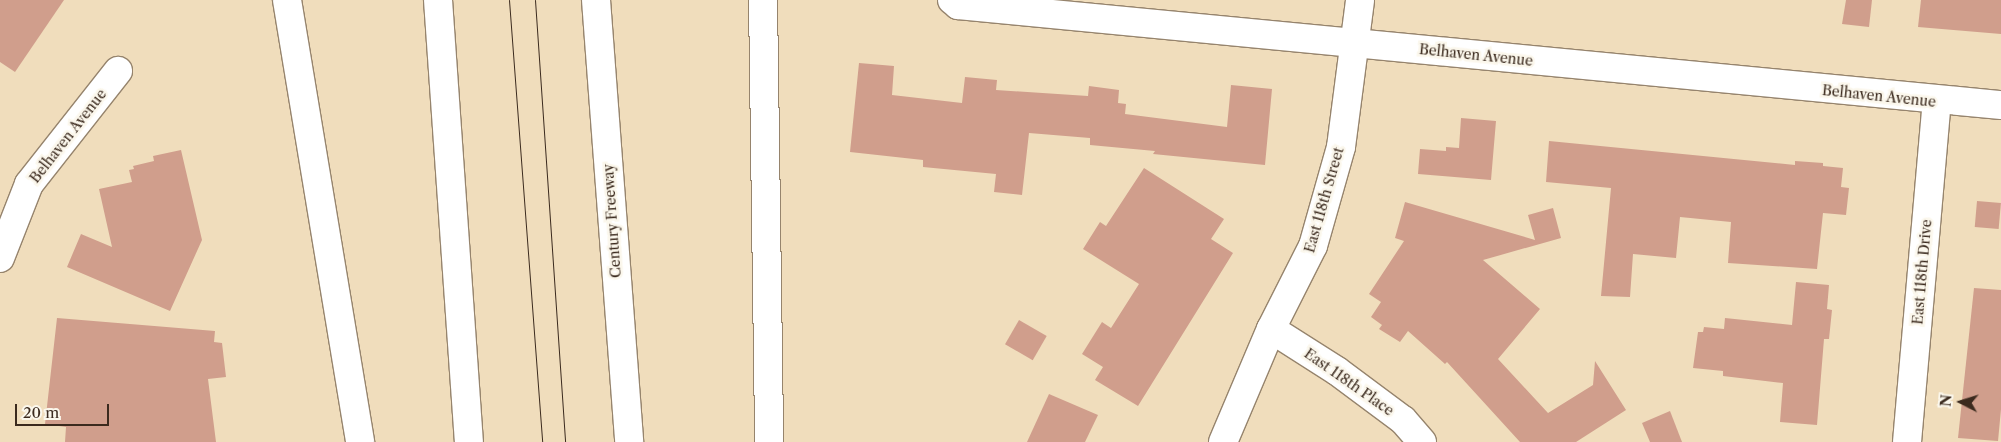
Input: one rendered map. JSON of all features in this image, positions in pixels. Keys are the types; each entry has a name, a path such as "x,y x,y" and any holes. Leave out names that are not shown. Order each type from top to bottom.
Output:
{"main road":[{"path":"287,0 360,442"},
{"path":"438,0 469,442"},
{"name":"Century Freeway","path":"596,0 629,442"},
{"path":"763,0 770,442"},
{"name":"Belhaven Avenue","path":"952,0 958,5 1937,102 2001,106"},
{"name":"East 118th Street","path":"1223,442 1271,329 1313,246 1341,147 1356,43 1360,0"},
{"name":"Belhaven Avenue","path":"0,258 29,184 118,72"},
{"name":"East 118th Drive","path":"1907,442 1937,102"},
{"name":"East 118th Place","path":"1271,329 1338,371 1403,420 1422,442"}],"building":[{"path":"0,0 64,0 15,72 0,62"},
{"path":"1846,0 1872,0 1869,27 1842,24"},
{"path":"1921,0 2001,0 2001,34 1918,27"},
{"path":"859,63 894,66 892,95 962,103 965,77 997,80 996,90 1088,96 1089,86 1119,90 1118,103 1126,104 1125,114 1227,127 1231,85 1272,89 1265,165 1153,154 1155,151 1090,145 1090,138 1029,133 1022,195 994,192 996,174 923,167 923,160 850,152"},
{"path":"1461,118 1496,121 1491,180 1418,174 1420,149 1446,151 1446,147 1459,148"},
{"path":"1549,141 1795,165 1795,161 1823,163 1823,166 1843,168 1841,187 1849,188 1846,215 1823,213 1817,269 1728,263 1731,222 1680,217 1676,258 1633,254 1630,297 1601,296 1611,188 1546,182"},
{"path":"181,150 202,240 170,311 67,267 81,234 112,247 99,189 132,182 129,170 134,169 133,166 154,161 153,156"},
{"path":"1144,168 1224,219 1211,239 1233,253 1138,406 1095,380 1103,367 1082,354 1102,322 1111,328 1139,284 1083,249 1100,222 1106,226"},
{"path":"1977,201 2001,203 1999,229 1975,227"},
{"path":"1405,202 1535,240 1528,215 1553,208 1561,238 1483,260 1540,309 1498,359 1548,413 1593,385 1595,361 1626,410 1576,442 1520,442 1447,362 1445,364 1408,331 1400,342 1379,329 1382,325 1371,317 1381,302 1369,294 1404,241 1395,238"},
{"path":"1796,282 1829,285 1827,309 1832,310 1829,339 1824,339 1817,425 1780,422 1783,383 1723,376 1723,371 1693,368 1698,332 1703,332 1704,327 1724,329 1725,318 1792,325"},
{"path":"1974,288 2001,290 2001,409 1998,441 1958,438"},
{"path":"57,318 215,331 214,342 222,343 226,377 208,379 216,442 65,442 66,427 45,424"},
{"path":"1019,320 1047,336 1033,360 1005,344"},
{"path":"1049,394 1098,415 1085,442 1027,442"},
{"path":"1670,411 1682,442 1650,442 1642,423"}],"tram line":[{"path":"509,0 542,442"},
{"path":"535,0 565,442"}]}
